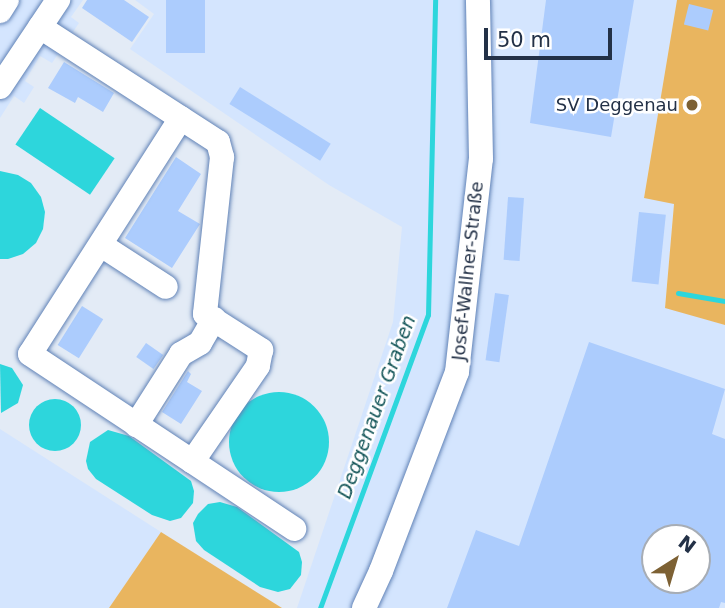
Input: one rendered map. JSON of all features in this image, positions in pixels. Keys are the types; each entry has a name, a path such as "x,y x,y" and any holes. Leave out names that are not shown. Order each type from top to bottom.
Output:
{"street":[{"path":"0,11 8,0"},
{"path":"0,87 58,0"},
{"name":"Josef-Wallner-Straße","path":"364,608 381,571 457,372 481,159 478,0"},
{"path":"40,27 218,142 222,157 205,314 261,350 258,366 192,462"},
{"path":"181,118 30,354 294,529"},
{"path":"101,245 166,286"},
{"path":"136,425 181,354 201,343 214,319"}],"shaded area":[{"path":"0,0 83,0 71,17 79,23 52,63 40,56 25,81 34,87 24,103 14,96 0,118"},
{"path":"135,0 677,0 644,197 674,203 665,307 725,325 725,608 297,608 393,322 402,227 329,185 130,49 154,14"},
{"name":"SV Deggenau","path":"677,0 725,0 725,325 665,308 674,204 644,198"},
{"path":"0,429 161,532 109,608 0,608"},
{"path":"161,532 282,608 109,608"}],"water":[{"path":"40,108 115,158 90,195 15,144"},
{"path":"0,171 18,175 31,183 41,197 45,212 43,229 36,243 23,254 8,259 0,259"},
{"path":"0,364 12,368 23,385 18,403 1,413"},
{"path":"279,392 298,395 315,406 326,423 329,442 326,461 315,478 298,489 279,492 260,489 243,478 232,461 229,442 232,423 243,406 260,395"},
{"path":"55,399 65,401 73,407 79,415 79,435 73,443 65,449 55,451 45,449 37,443 31,435 29,425 31,415 37,407 45,401"},
{"path":"108,430 129,436 191,481 193,503 181,518 170,521 152,515 96,479 88,469 86,461 90,442"},
{"path":"220,502 237,507 299,552 302,562 301,575 290,589 278,592 260,587 204,550 196,541 193,523 198,514 208,504"}],"building":[{"path":"87,0 124,0 149,17 132,42 82,8"},
{"path":"166,0 205,0 205,53 166,53"},
{"path":"546,0 634,0 611,137 530,123"},
{"path":"689,4 713,10 708,30 684,24"},
{"path":"64,62 114,93 103,112 78,97 75,103 48,88"},
{"path":"240,87 331,144 320,161 229,104"},
{"path":"176,157 201,174 178,211 200,224 172,268 125,238"},
{"path":"508,197 524,198 520,261 504,260"},
{"path":"639,212 666,215 659,284 632,282"},
{"path":"495,293 509,295 499,362 486,360"},
{"path":"82,306 103,319 79,358 58,345"},
{"path":"589,342 725,389 712,434 725,439 725,603 721,602 719,608 447,608 476,530 519,546"},
{"path":"146,343 163,355 153,369 136,357"},
{"path":"188,371 191,374 187,382 202,391 181,424 162,412"}],"waterway":[{"name":"Deggenauer Graben","path":"320,608 428,315 435,0"},
{"path":"678,293 725,301"}],"place":[{"name":"SV Deggenau","path":"692,105"}]}
